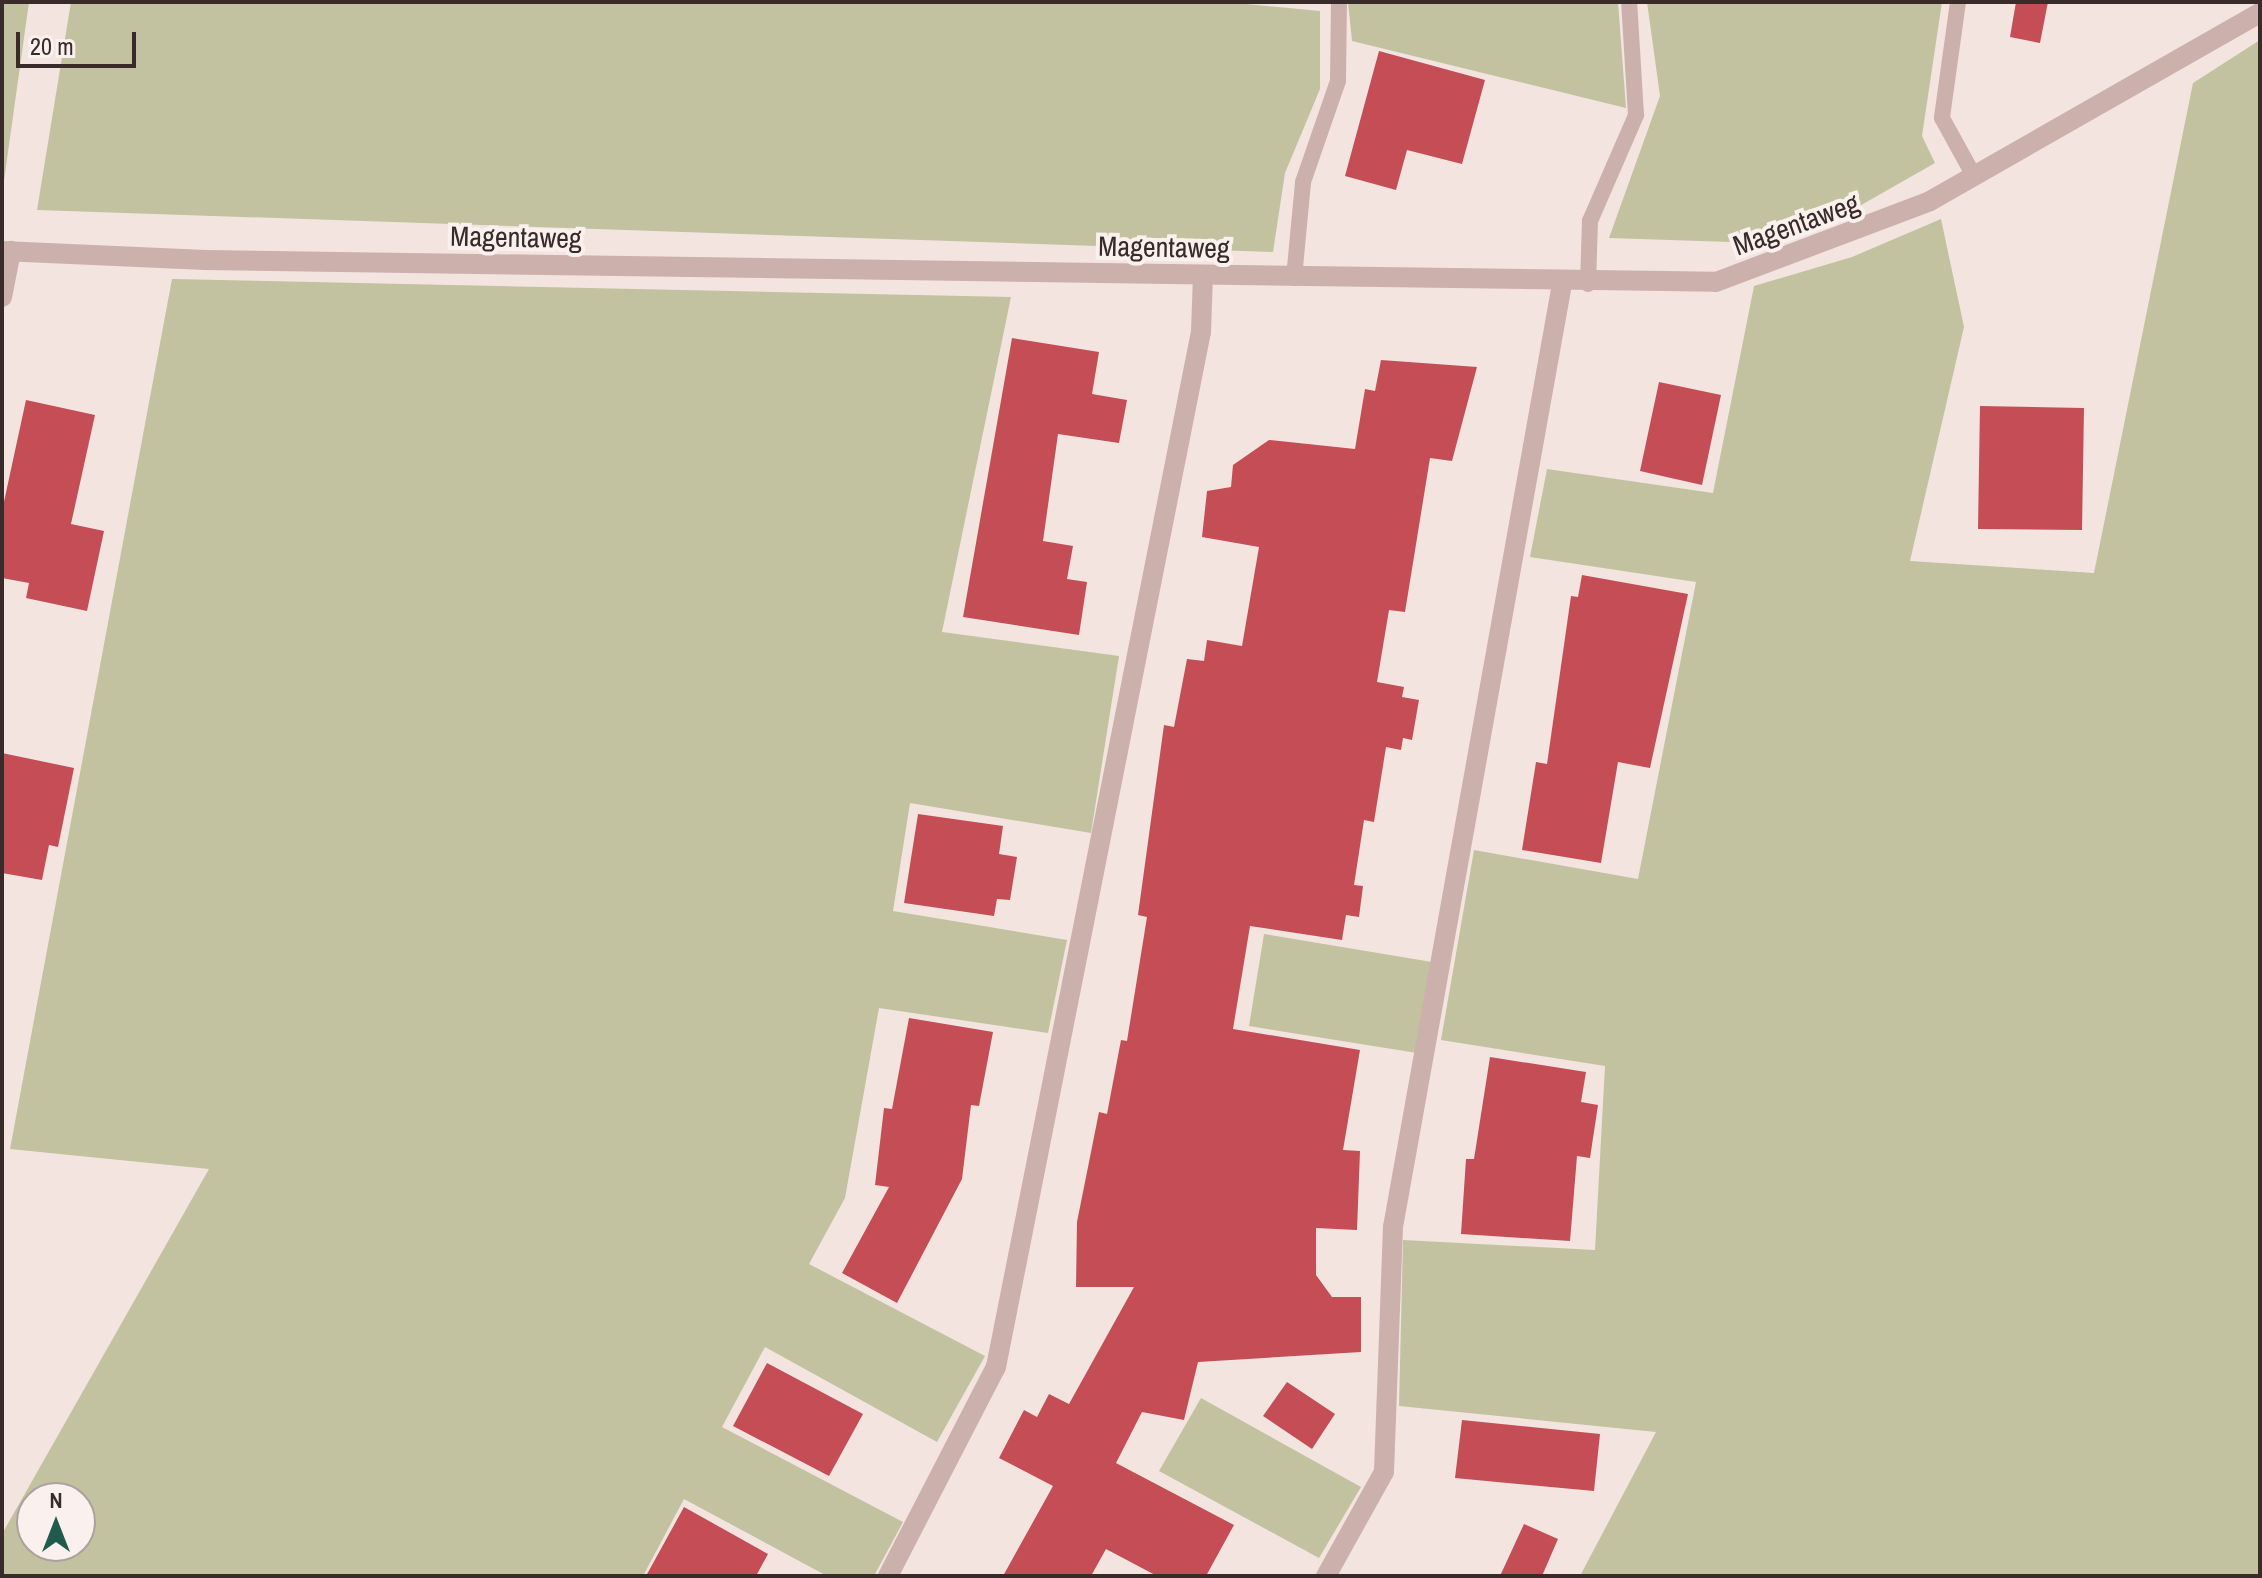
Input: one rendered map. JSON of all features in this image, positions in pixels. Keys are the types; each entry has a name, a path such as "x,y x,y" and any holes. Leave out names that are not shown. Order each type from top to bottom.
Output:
{"street":[{"name":"Magentaweg","path":"6,251 1562,284 1716,282 1848,238 1974,176 2260,13"},
{"path":"2,297 6,251"},
{"path":"888,1576 996,1367 1201,332 1203,276"},
{"path":"1326,1576 1384,1472 1393,1227 1562,284"}],"lane":[{"path":"1294,278 1303,182 1338,81 1339,2"},
{"path":"1588,284 1590,221 1636,115 1629,2"},
{"path":"1958,2 1942,118 1974,176"}],"green space":[{"path":"2,2 29,2 2,195"},
{"path":"71,2 1226,2 1320,11 1320,89 1285,173 1273,252 37,210"},
{"path":"1348,2 1618,2 1626,108 1352,41"},
{"path":"1647,2 1942,2 1922,136 1935,163 1849,212 1730,242 1609,238 1660,96"},
{"path":"2260,40 2260,1576 1580,1576 1656,1432 1399,1406 1403,1240 1595,1250 1605,1066 1441,1040 1474,850 1638,879 1696,582 1530,557 1547,469 1713,493 1754,286 1852,257 1941,219 1964,327 1910,561 2094,573 2193,83"},
{"path":"172,279 1011,297 942,632 1119,656 1091,833 910,803 893,911 1067,940 1048,1033 879,1008 845,1198 809,1264 985,1356 937,1442 765,1347 722,1427 903,1522 874,1576 827,1576 684,1499 643,1576 2,1576 2,1534 16,1509 16,1562 96,1562 96,1482 31,1482 209,1169 10,1149"},
{"path":"1264,934 1432,962 1417,1053 1249,1026"},
{"path":"1201,1398 1361,1487 1319,1558 1159,1471"}],"building":[{"path":"2016,2 2048,2 2040,43 2010,37"},
{"path":"1379,51 1485,80 1462,164 1407,150 1396,190 1345,176"},
{"path":"1012,338 1099,352 1092,394 1127,400 1119,443 1058,434 1043,541 1073,546 1067,579 1087,582 1079,635 963,617"},
{"path":"1381,360 1477,367 1452,461 1430,458 1405,612 1389,610 1377,682 1404,687 1402,697 1419,700 1412,740 1403,738 1401,750 1386,747 1374,822 1364,820 1354,885 1363,886 1359,917 1346,915 1342,940 1250,926 1233,1029 1360,1050 1343,1150 1360,1151 1357,1230 1316,1228 1316,1275 1332,1297 1361,1297 1361,1352 1198,1362 1184,1420 1142,1412 1116,1463 1234,1525 1206,1576 1157,1576 1106,1549 1091,1576 1003,1576 1053,1486 999,1458 1024,1410 1037,1417 1049,1394 1069,1404 1134,1287 1076,1287 1077,1222 1099,1112 1107,1114 1121,1040 1127,1041 1147,917 1138,915 1164,725 1174,727 1187,659 1204,661 1207,640 1242,646 1259,547 1202,537 1207,491 1231,487 1233,465 1269,440 1355,449 1365,389 1375,391"},
{"path":"1659,382 1721,395 1702,485 1640,471"},
{"path":"26,400 95,415 71,524 104,531 87,611 26,598 29,583 2,578 2,511"},
{"path":"1980,406 2084,408 2082,530 1978,529"},
{"path":"1582,575 1688,594 1650,768 1618,762 1601,863 1522,850 1536,762 1547,764 1571,596 1578,597"},
{"path":"2,753 74,768 58,847 49,845 42,880 2,873"},
{"path":"918,814 1003,826 999,854 1017,857 1010,900 997,899 994,916 904,903"},
{"path":"909,1018 993,1032 979,1106 971,1105 962,1179 897,1303 842,1273 889,1187 875,1185 884,1108 892,1109"},
{"path":"1490,1057 1586,1072 1581,1102 1598,1105 1590,1158 1577,1156 1570,1241 1461,1234 1466,1159 1474,1159"},
{"path":"767,1363 863,1414 829,1476 733,1426"},
{"path":"1287,1382 1335,1414 1312,1449 1263,1416"},
{"path":"1462,1420 1600,1434 1594,1491 1455,1478"},
{"path":"684,1507 768,1554 756,1576 646,1576"},
{"path":"1524,1524 1558,1539 1542,1576 1500,1576"}]}
